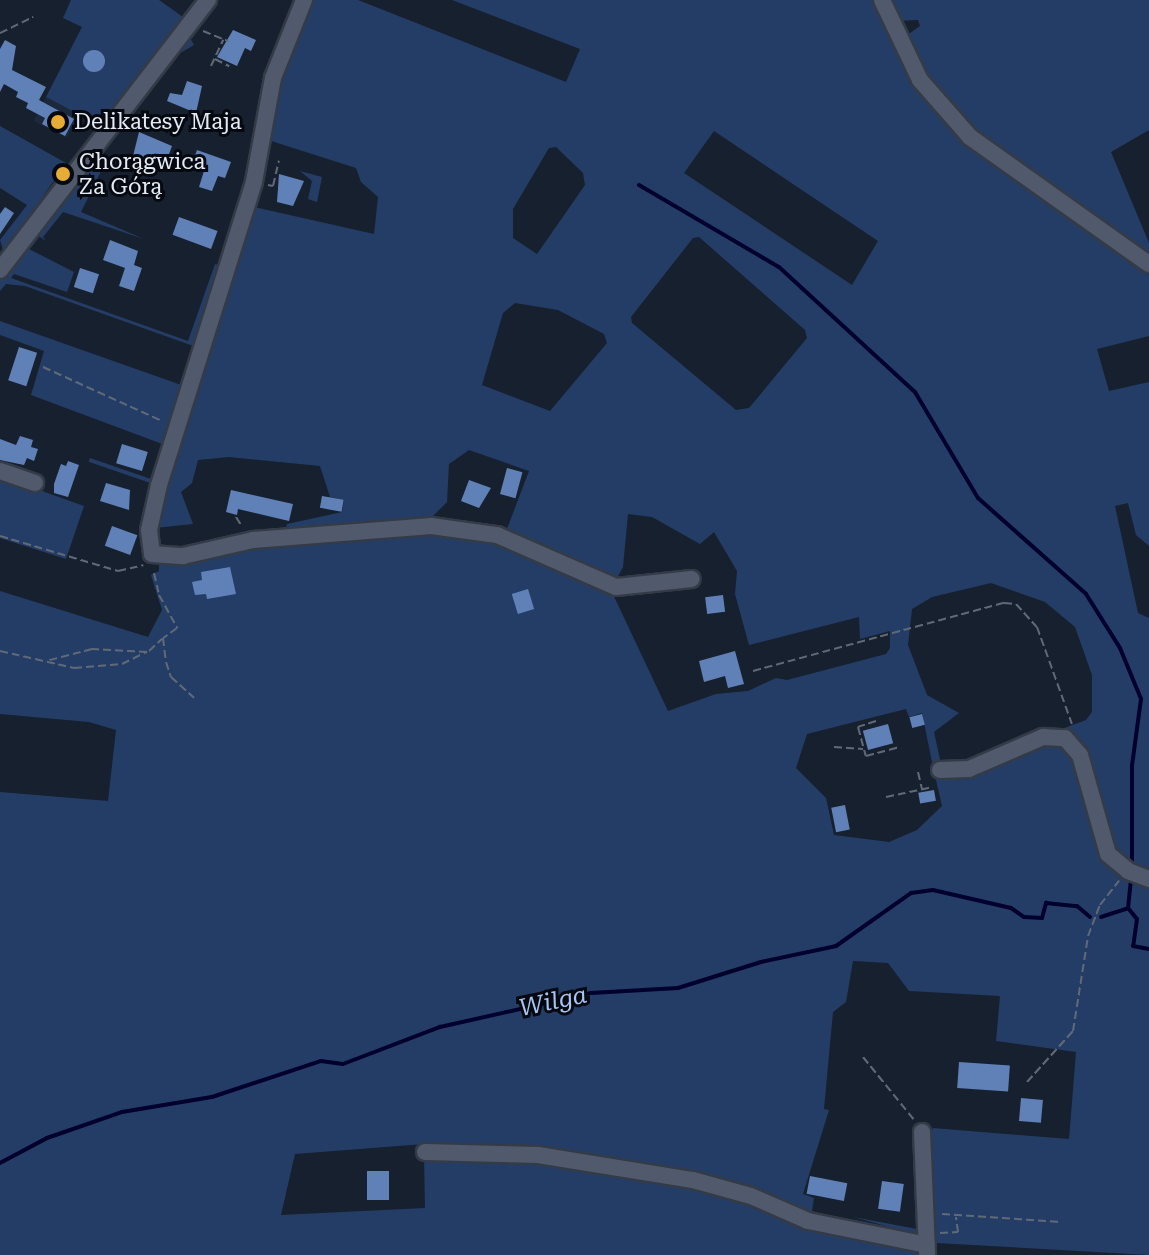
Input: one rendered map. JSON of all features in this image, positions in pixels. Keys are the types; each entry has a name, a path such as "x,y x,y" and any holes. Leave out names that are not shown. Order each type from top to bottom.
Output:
{"street":[{"path":"0,270 208,0"},
{"path":"304,0 273,78 255,178 152,511 152,554 183,556 253,540 431,526 497,535 616,587 692,579"},
{"path":"882,0 920,80 970,137 1149,264"},
{"path":"0,471 35,483"},
{"path":"940,770 969,769 1043,737 1065,738 1080,755 1102,842 1128,871 1149,879"},
{"path":"425,1152 525,1154 693,1180 743,1193 808,1221 927,1244 920,1128"}],"path":[{"path":"0,33 33,17"},
{"path":"204,31 228,41"},
{"path":"211,66 223,39"},
{"path":"214,59 229,66"},
{"path":"259,183 273,186 279,161"},
{"path":"43,367 177,429"},
{"path":"0,536 118,571 151,563"},
{"path":"0,651 74,668 122,664 147,652 177,628 159,595 154,573"},
{"path":"753,671 1004,603 1016,604 1037,627 1058,674 1072,723 1065,738"},
{"path":"163,638 171,677 194,698"},
{"path":"46,661 92,649 147,652"},
{"path":"876,721 858,727 866,756 899,747"},
{"path":"834,747 864,749"},
{"path":"918,772 922,789"},
{"path":"886,797 933,787"},
{"path":"1027,1082 1073,1031 1093,922 1128,871"},
{"path":"863,1057 920,1128"},
{"path":"926,1211 956,1216 1061,1222"},
{"path":"927,1244 958,1232 956,1216"}],"shaded area":[{"path":"71,0 159,0 183,17 106,117 84,117 46,97 82,27 63,18"},
{"path":"308,0 358,0 566,82 580,49 452,0 873,0 914,81 969,144 1028,190 1113,243 1149,275 1149,336 1097,349 1109,391 1149,382 1149,546 1136,535 1128,503 1115,506 1138,613 1149,618 1149,1255 936,1243 931,1255 926,1145 933,1128 1069,1139 1076,1052 996,1041 1000,996 909,991 888,963 853,961 846,1002 833,1012 824,1109 829,1110 803,1194 814,1198 812,1211 899,1236 818,1220 725,1184 686,1176 522,1150 424,1148 424,1144 295,1154 281,1215 425,1208 424,1156 488,1154 692,1183 757,1201 804,1222 894,1242 923,1255 0,1255 0,792 108,801 116,730 89,722 0,714 0,591 148,637 162,610 151,575 159,571 159,559 182,559 315,535 440,530 506,542 610,588 668,711 716,694 748,691 776,678 787,680 886,654 890,648 890,631 860,639 859,617 749,645 735,594 737,571 714,532 700,544 652,517 628,514 623,567 615,582 505,534 529,471 469,450 449,464 447,502 427,522 285,532 287,524 342,512 344,500 330,497 320,466 229,457 198,460 192,483 181,492 193,524 154,528 261,162 254,207 374,234 378,197 361,182 356,168 268,140 262,150 277,76","holes":["714,131 878,241 852,285 684,173","556,147 583,173 585,185 537,254 513,238 513,209 549,148","699,237 805,330 807,338 749,408 736,410 632,323 631,317 693,238","515,303 558,310 604,334 607,343 550,411 482,385 503,313","991,583 1045,602 1075,627 1092,675 1092,712 1086,720 1050,733 1069,736 1083,753 1104,834 1121,869 1111,863 1099,841 1078,757 1056,739 971,772 934,771 942,806 917,830 889,842 834,835 826,798 796,768 807,734 906,709 909,717 922,713 932,762 949,768 971,766 1028,741 973,762 941,764 934,732 959,713 927,695 908,645 912,609 932,597"]},
{"path":"887,0 1149,0 1149,130 1111,152 1149,243 1149,257 989,146 924,78 906,36 920,26 918,20 898,21"},
{"path":"190,38 194,45 143,74 139,68"},
{"path":"46,97 79,114 67,138 34,121"},
{"path":"0,126 66,163 4,253 0,240 27,205 0,188"},
{"path":"94,159 104,165 81,212 144,239 63,212 43,237 46,241 36,234"},
{"path":"300,171 322,177 317,202 308,199 312,181"},
{"path":"25,247 74,272 67,292 14,274 11,278 188,341 215,264 227,268 199,348 25,286 6,284 0,291 0,279"},
{"path":"0,321 187,387 165,445 31,395 44,351 0,335"},
{"path":"90,458 155,480 154,484 89,462"},
{"path":"0,476 84,506 66,559 0,538"},
{"path":"917,1212 922,1214 919,1235 853,1217 917,1229"}],"building":[{"path":"233,30 256,40 251,51 245,48 237,66 217,57"},
{"path":"5,40 16,46 12,70 46,87 39,100 74,119 65,136 42,124 45,118 26,108 28,103 16,97 18,92 4,84 0,92 0,49"},
{"path":"94,50 102,53 105,61 102,69 94,72 86,69 83,61 86,53"},
{"path":"187,81 202,86 196,113 167,101 170,93 182,95"},
{"path":"139,132 172,146 168,157 152,154 147,170 131,164"},
{"path":"197,150 231,162 225,178 218,176 212,191 199,187 204,171 191,167"},
{"path":"279,174 304,181 293,206 277,202"},
{"path":"5,207 14,213 0,234 0,214"},
{"path":"179,217 218,231 211,249 173,235"},
{"path":"110,240 138,251 134,265 142,268 134,291 119,286 125,268 103,260"},
{"path":"80,268 99,274 93,293 74,287"},
{"path":"19,347 37,353 26,386 8,380"},
{"path":"20,436 33,440 31,447 38,449 34,461 27,458 24,465 0,460 0,439 16,445"},
{"path":"122,444 148,452 142,471 116,463"},
{"path":"68,461 79,465 68,497 54,493 54,484 61,464 66,466"},
{"path":"507,468 522,472 515,498 500,494"},
{"path":"469,480 491,488 479,508 461,501"},
{"path":"106,483 130,490 129,510 100,501"},
{"path":"231,490 293,504 289,521 238,509 237,515 226,512"},
{"path":"322,496 344,500 342,512 320,508"},
{"path":"112,526 137,535 130,555 105,546"},
{"path":"230,567 236,594 207,599 206,594 195,595 192,582 202,580 201,572"},
{"path":"528,589 534,609 518,614 512,594"},
{"path":"723,595 725,612 707,614 705,597"},
{"path":"735,651 744,684 728,688 725,676 704,682 699,661"},
{"path":"922,714 925,725 912,728 909,717"},
{"path":"888,724 893,743 868,750 863,731"},
{"path":"934,790 936,801 920,804 918,793"},
{"path":"845,805 850,830 836,832 831,808"},
{"path":"959,1062 1010,1066 1008,1091 957,1088"},
{"path":"1021,1098 1043,1100 1041,1123 1019,1121"},
{"path":"367,1171 389,1171 389,1200 367,1200"},
{"path":"810,1176 847,1183 844,1201 807,1194"},
{"path":"882,1181 904,1184 900,1212 878,1209"}],"waterway":[{"path":"639,185 779,267 915,392 978,498 1086,594 1120,648 1141,699 1132,766 1132,869"},
{"path":"1128,908 1131,879"},
{"name":"Wilga","path":"0,1163 47,1138 122,1112 212,1097 321,1061 343,1064 440,1027 591,993 678,988 761,962 836,946 911,893 933,890 1011,908 1024,917 1042,918 1046,903 1077,906 1090,917"},
{"name":"Wilga","path":"1128,908 1137,919 1133,946 1149,949"},
{"name":"Wilga","path":"1101,917 1128,908"}],"place":[{"name":"Delikatesy Maja","path":"58,122"},
{"name":"Chorągwica Za Górą","path":"63,174"}]}
